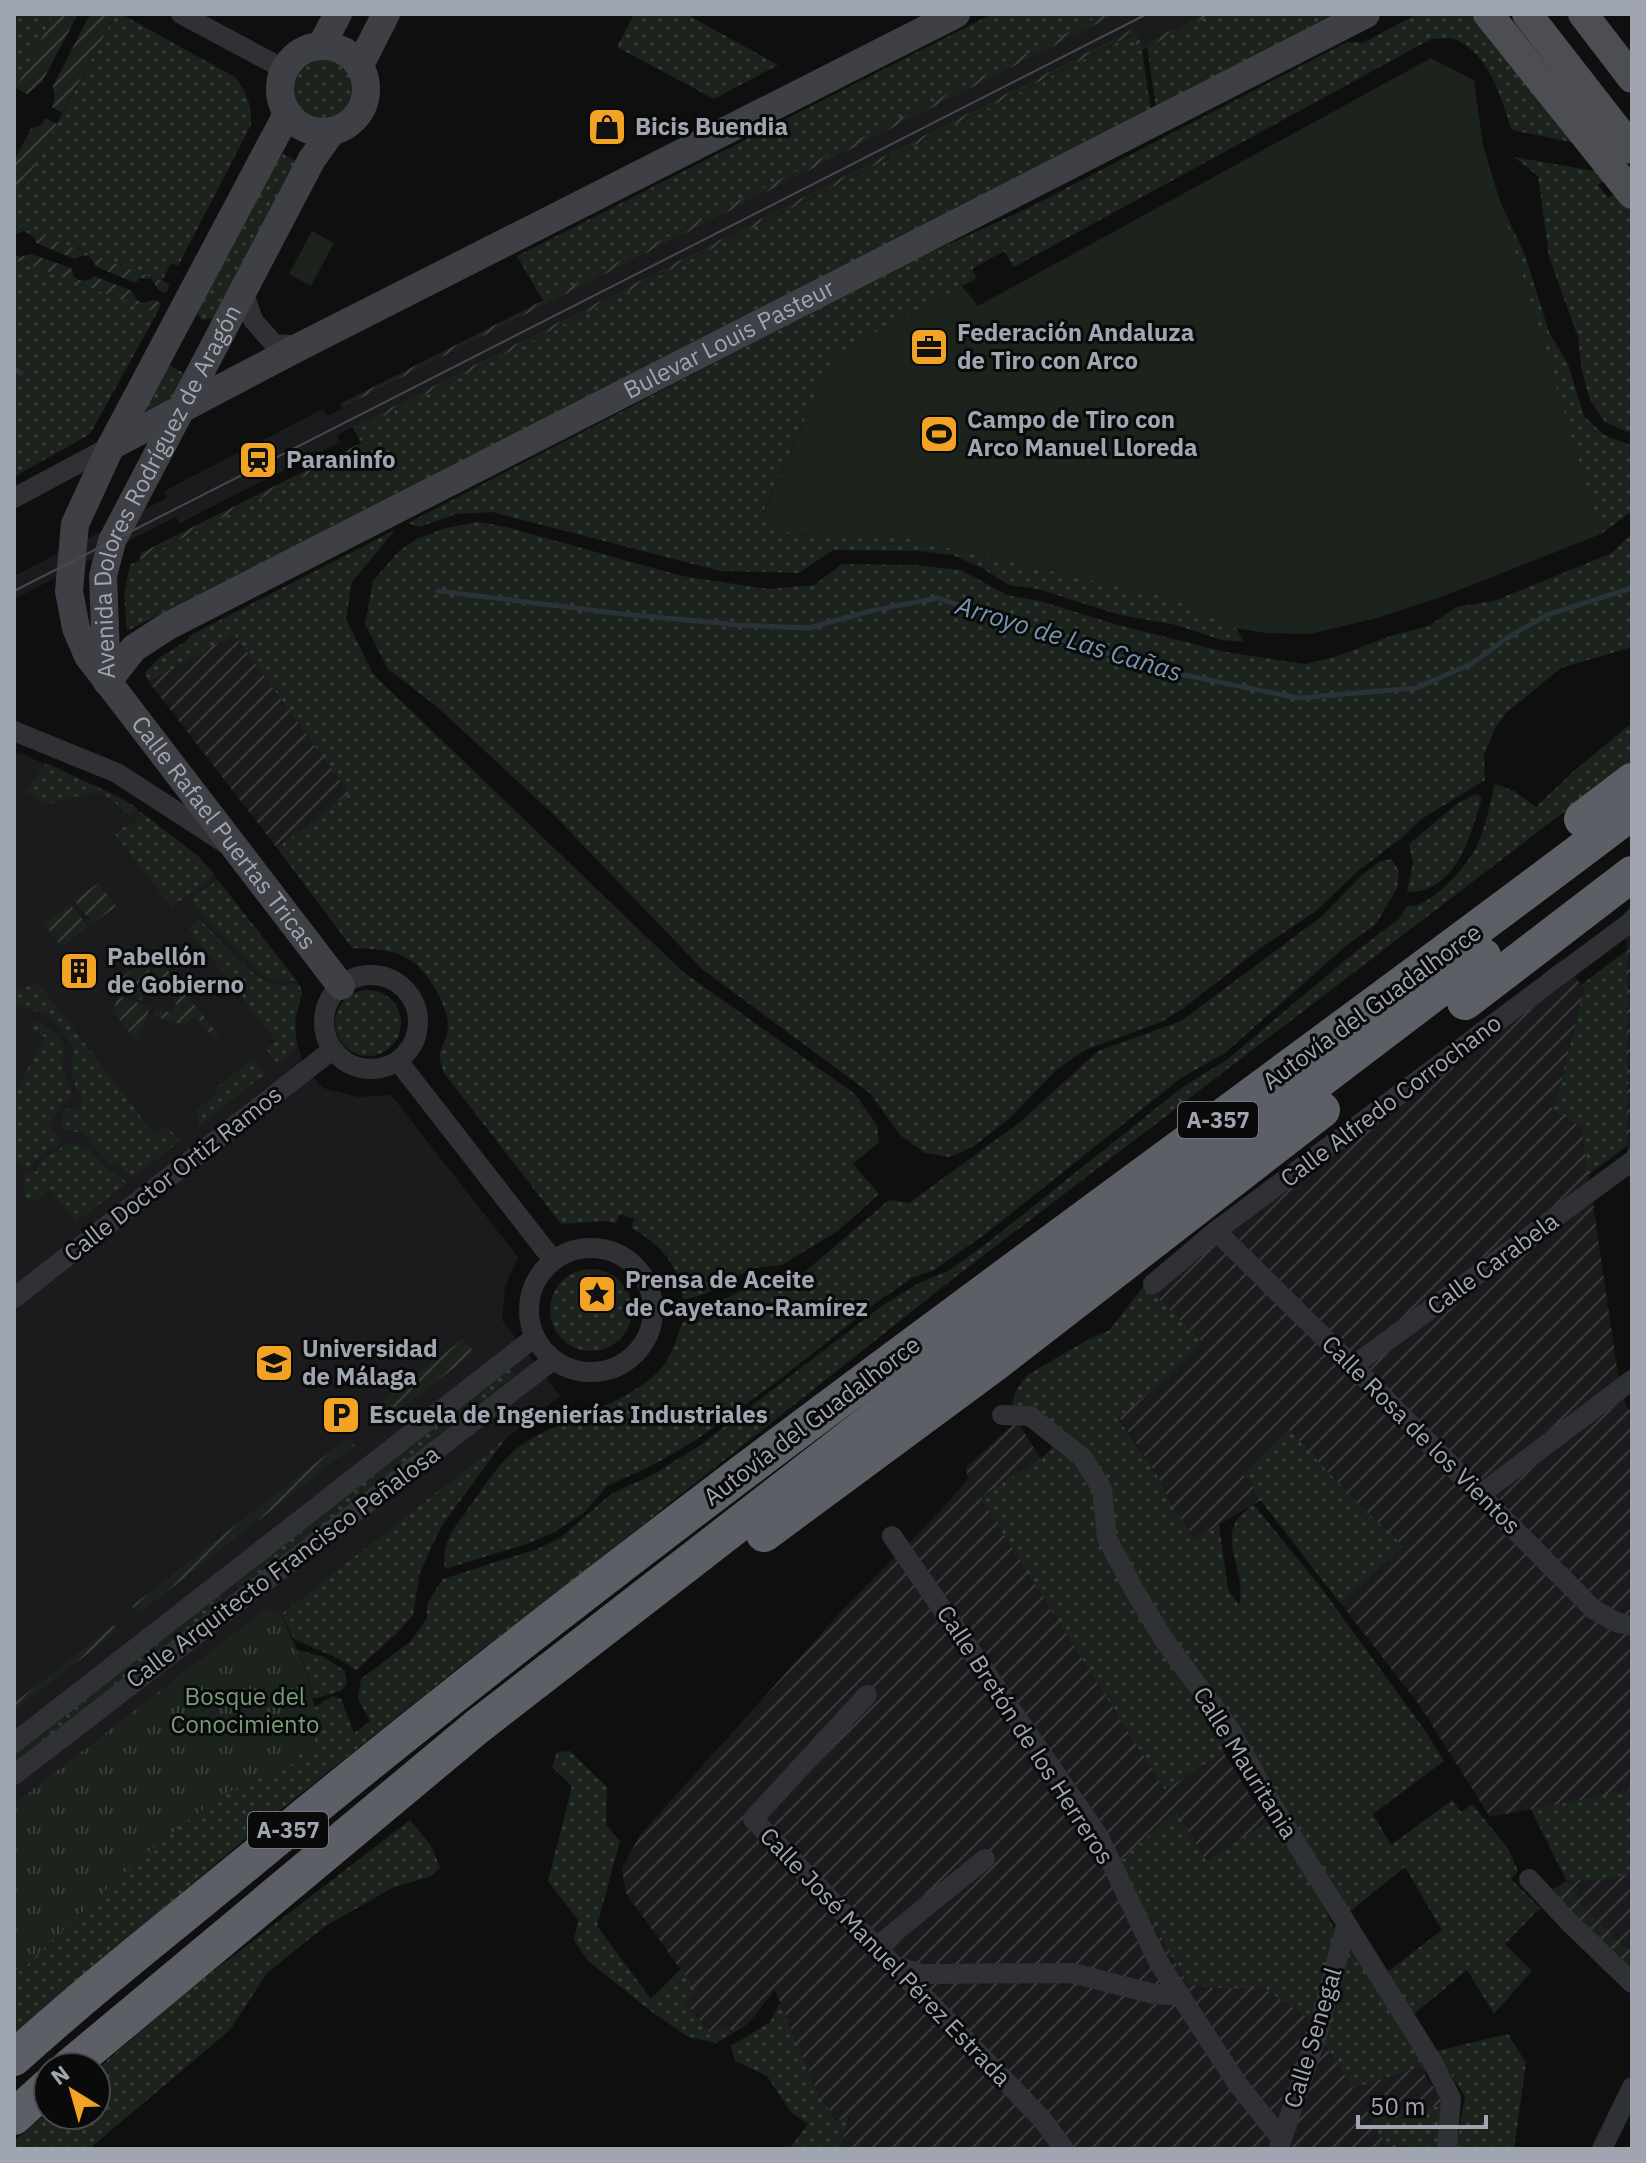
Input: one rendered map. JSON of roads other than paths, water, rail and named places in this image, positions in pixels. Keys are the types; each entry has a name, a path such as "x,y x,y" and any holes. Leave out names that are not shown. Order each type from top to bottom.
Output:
{"highway":[{"path":"803,1427 1264,1061 1632,781"},
{"name":"Autovía del Guadalhorce","path":"14,2058 435,1709 803,1427 1400,988 1632,812"},
{"name":"Autovía del Guadalhorce","path":"88,2051 478,1726 893,1405 1632,844"},
{"path":"332,1848 808,1503 994,1364 1632,874"},
{"path":"14,2117 32,2101"}],"main road":[{"path":"1488,14 1632,194"},
{"path":"1527,14 1632,149"},
{"path":"1551,14 1632,116"},
{"path":"1583,14 1632,78"}],"street":[{"path":"181,14 284,69"},
{"path":"321,46 338,14"},
{"path":"360,65 345,52 321,46 297,54 284,69 280,82 280,98 287,114 298,124 315,131 332,131 349,123 359,110 365,93 360,65 386,14"},
{"path":"14,498 301,346 956,14"},
{"name":"Bulevar Louis Pasteur","path":"102,674 168,626 1366,14"},
{"name":"Avenida Dolores Rodríguez de Aragón","path":"102,674 88,656 76,628 71,603 71,539 75,524 111,446 287,114"},
{"name":"Avenida Dolores Rodríguez de Aragón","path":"102,674 103,576 109,553 128,509 312,159 332,131"},
{"path":"243,290 253,320 274,344 301,346"},
{"name":"Calle Rafael Puertas Tricas","path":"102,674 341,986"},
{"path":"14,731 117,773 236,850"},
{"name":"Calle Alfredo Corrochano","path":"1153,1284 1216,1231 1632,921"},
{"path":"369,975 397,983 408,993 416,1006 419,1021 417,1036 398,1061 386,1067 356,1067 343,1061 332,1050 325,1034 324,1016 330,1000 341,986 354,978 369,975"},
{"name":"Calle Doctor Ortiz Ramos","path":"14,1298 332,1050"},
{"path":"398,1061 553,1260"},
{"name":"Calle Carabela","path":"1353,1366 1632,1161"},
{"name":"Calle Rosa de los Vientos","path":"1216,1231 1593,1609 1616,1622 1632,1626"},
{"path":"597,1247 618,1252 635,1264 648,1281 654,1301 653,1322 645,1342 632,1358 613,1369 592,1373 572,1369 553,1360 535,1337 529,1320 529,1302 534,1285 553,1260 576,1249 597,1247"},
{"name":"Calle Arquitecto Francisco Peñalosa","path":"14,1743 535,1337"},
{"name":"Calle Arquitecto Francisco Peñalosa","path":"14,1775 553,1360"},
{"path":"1481,1494 1632,1380"},
{"name":"Calle Mauritania","path":"1002,1415 1030,1416 1083,1458 1102,1489 1107,1538 1134,1590 1164,1640 1229,1728 1346,1926 1432,2061 1451,2098 1447,2149"},
{"name":"Calle Bretón de los Herreros","path":"892,1536 1099,1837 1159,1963 1280,2144"},
{"name":"Calle José Manuel Pérez Estrada","path":"867,1695 753,1819 1042,2119 1064,2149"},
{"path":"875,1948 985,1859"},
{"path":"1529,1879 1632,1983"},
{"name":"Calle Senegal","path":"1280,2144 1319,2028 1346,1926"},
{"path":"895,1966 923,1974 1072,1973 1154,1994 1181,1996"},
{"path":"1602,2149 1632,2087"}],"waterway":[{"name":"Arroyo de Las Cañas","path":"14,369 21,373"},
{"name":"Arroyo de Las Cañas","path":"438,591 623,614 809,628 870,611 938,598 1054,638 1179,674 1298,698 1416,688 1471,664 1547,615 1632,588"}],"tram line":[{"path":"14,591 1147,14"}],"place":[{"name":"Bicis Buendia","path":"607,127"},
{"name":"Federación Andaluza de Tiro con Arco","path":"929,347"},
{"name":"Campo de Tiro con Arco Manuel Lloreda","path":"939,434"},
{"name":"Paraninfo","path":"258,460"},
{"name":"Pabellón de Gobierno","path":"79,971"},
{"name":"Prensa de Aceite de Cayetano-Ramírez","path":"597,1294"},
{"name":"Universidad de Málaga","path":"274,1363"},
{"name":"Escuela de Ingenierías Industriales","path":"341,1415"}],"park label":[{"name":"Bosque del Conocimiento","path":"245,1711"}]}
